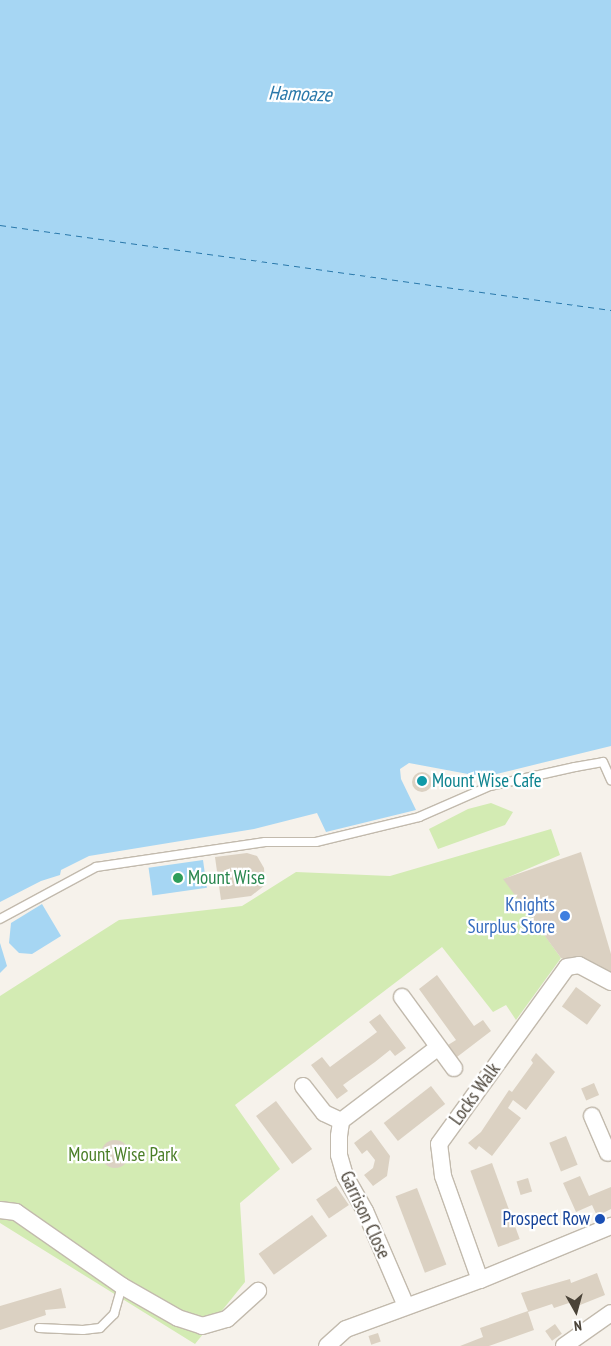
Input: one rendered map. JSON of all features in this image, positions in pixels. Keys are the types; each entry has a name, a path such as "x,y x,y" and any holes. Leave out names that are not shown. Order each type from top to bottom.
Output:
{"street":[{"name":"Locks Walk","path":"480,1280 443,1176 439,1144 567,967 579,965 611,982"},
{"path":"402,997 437,1048 454,1068"},
{"path":"303,1086 324,1113 341,1121 437,1048"},
{"path":"592,1116 605,1129 608,1153"},
{"name":"Garrison Close","path":"341,1121 339,1155 346,1176 365,1212 406,1306"},
{"path":"0,1210 16,1212 122,1286 178,1318 202,1326 227,1319 258,1291"},
{"path":"329,1344 346,1329 480,1280 610,1229"},
{"path":"564,1346 611,1313"}],"lane":[{"path":"0,919 96,867 265,842 316,842 419,816 490,786 603,762 611,780"},
{"path":"39,1328 83,1330 100,1328 114,1314 122,1286"}],"green space":[{"path":"491,803 513,812 505,825 438,849 429,829 468,809"},
{"name":"Mount Wise Park","path":"551,829 560,855 504,879 561,958 516,1020 506,1005 493,1012 442,947 235,1105 280,1169 240,1203 245,1282 195,1344 0,1223 0,996 119,920 242,906 296,872 390,876"}],"water":[{"name":"Hamoaze","path":"0,0 611,0 611,746 484,777 409,763 400,769 401,779 416,810 326,832 317,813 254,829 89,856 61,870 60,875 41,881 0,902"},
{"name":"Mount Wise","path":"203,860 207,888 152,895 149,868"},
{"path":"42,904 61,936 32,954 19,953 9,943 11,923"},
{"path":"0,943 7,966 0,973"}],"building":[{"name":"Mount Wise Cafe","path":"422,772 429,775 432,782 429,789 422,792 415,789 412,782 415,775"},
{"name":"Knights Surplus Store","path":"581,852 611,954 611,977 561,958 503,879"},
{"path":"247,853 257,856 264,868 265,885 251,896 221,900 215,857"},
{"path":"437,975 474,1026 483,1020 491,1031 457,1057 448,1045 456,1040 419,989"},
{"path":"576,987 601,1005 587,1025 562,1006"},
{"path":"380,1014 406,1048 395,1056 390,1050 343,1085 348,1091 337,1099 311,1065 322,1057 330,1067 377,1032 369,1022"},
{"path":"536,1053 555,1072 526,1110 513,1100 508,1108 521,1118 492,1156 479,1146 476,1150 468,1143 481,1132 509,1090 512,1092 533,1063 531,1060"},
{"path":"594,1083 599,1095 586,1100 581,1088"},
{"path":"431,1086 445,1104 398,1141 384,1123"},
{"path":"276,1101 312,1149 292,1164 256,1116"},
{"path":"371,1130 390,1156 387,1176 373,1186 364,1175 373,1168 375,1160 367,1150 362,1154 354,1143"},
{"path":"566,1136 578,1165 561,1171 549,1143"},
{"path":"115,1140 125,1144 129,1154 125,1164 115,1168 105,1164 101,1154 105,1144"},
{"path":"492,1163 520,1239 498,1247 470,1171"},
{"path":"580,1176 589,1196 611,1187 611,1209 597,1216 592,1205 576,1212 563,1183"},
{"path":"528,1178 532,1191 521,1195 517,1182"},
{"path":"336,1186 349,1205 329,1218 316,1199"},
{"path":"417,1188 446,1265 425,1273 396,1196"},
{"path":"312,1215 327,1236 274,1275 259,1254"},
{"path":"597,1273 605,1295 580,1305 578,1300 554,1308 552,1304 528,1312 534,1330 489,1346 460,1346 483,1337 480,1328 528,1311 521,1293 570,1279 571,1283"},
{"path":"61,1288 66,1308 45,1310 46,1315 0,1330 0,1306"},
{"path":"555,1324 562,1334 552,1341 545,1331"},
{"path":"378,1333 381,1342 371,1345 368,1336"}],"ferry route":[{"path":"0,225 611,310"}],"place":[{"name":"Mount Wise Cafe","path":"422,781"},
{"name":"Mount Wise","path":"178,878"},
{"name":"Knights Surplus Store","path":"565,916"},
{"name":"Prospect Row","path":"600,1219"}]}
